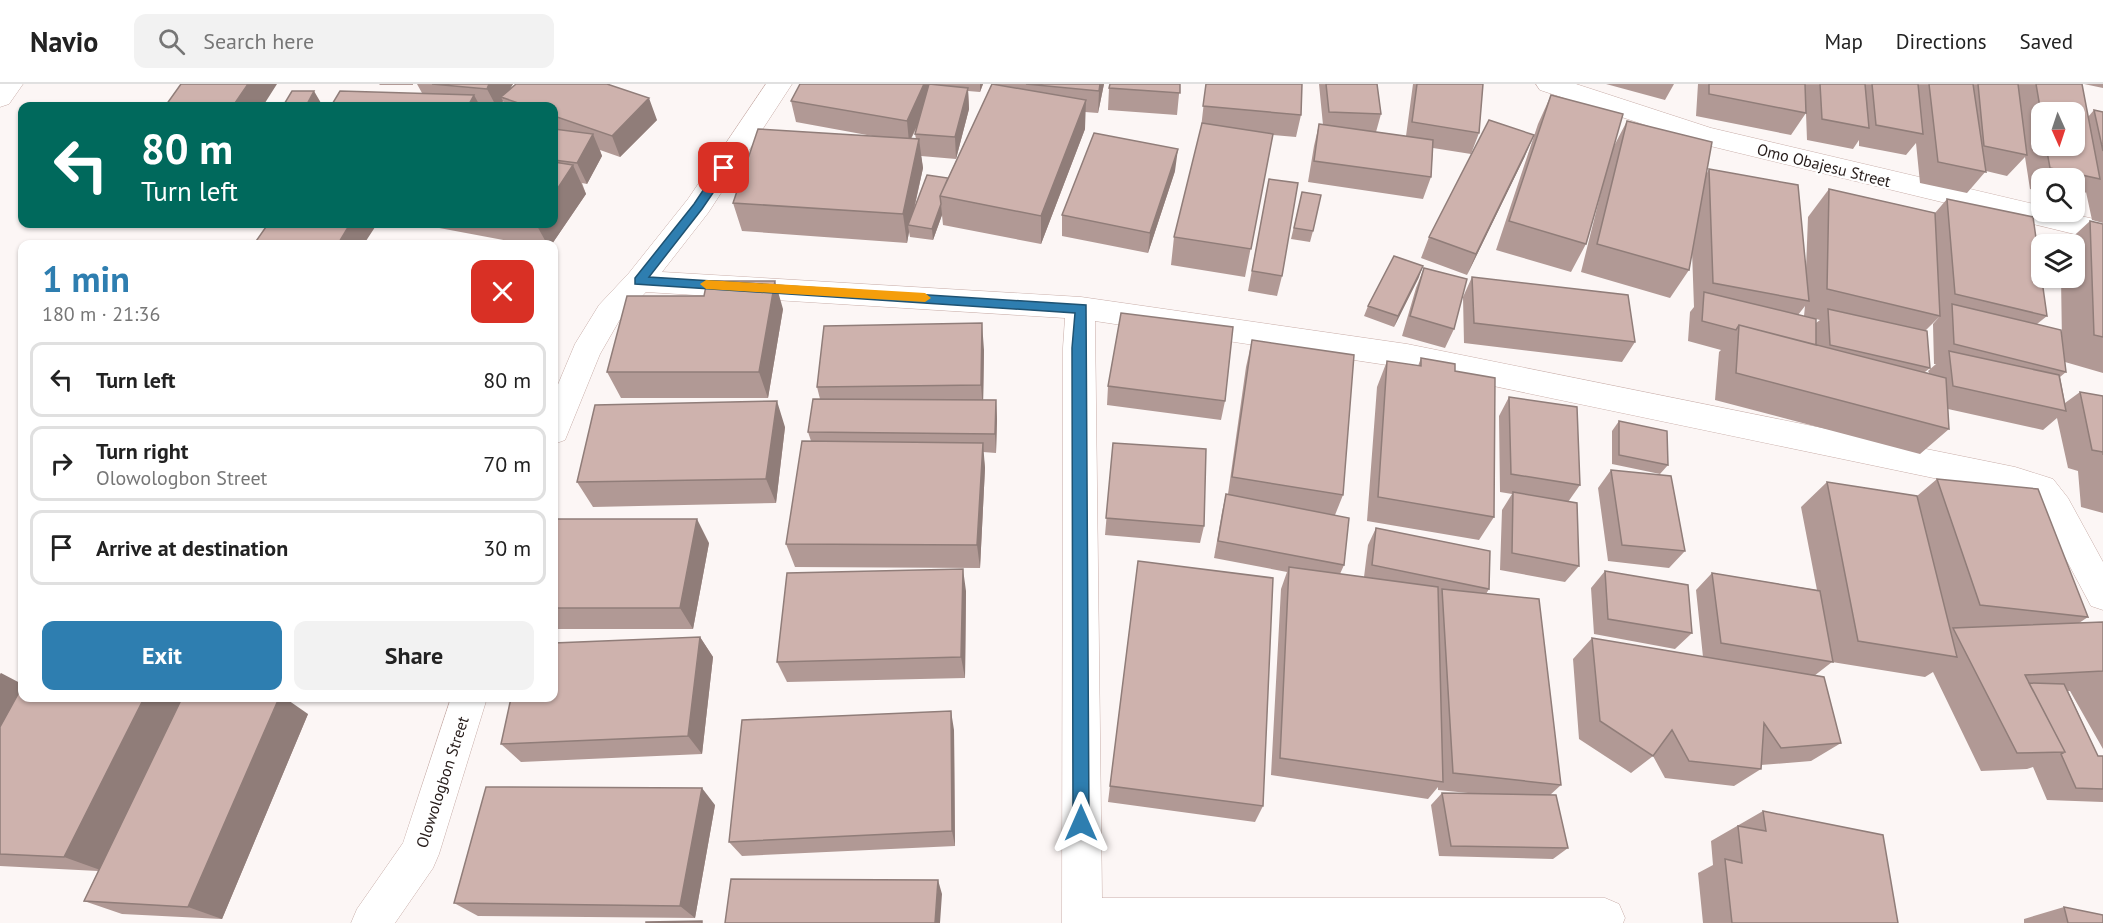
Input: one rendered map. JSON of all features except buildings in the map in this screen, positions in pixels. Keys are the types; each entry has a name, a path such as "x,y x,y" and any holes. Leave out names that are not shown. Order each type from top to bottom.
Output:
{"street":[{"path":"0,98 10,84"},
{"path":"558,421 585,352 609,313 639,281 698,206 779,84"},
{"name":"Omo Obajesu Street","path":"1549,84 1706,136 2103,231"},
{"path":"639,281 1081,308 1407,356 2015,481 2041,489 2056,508 2103,595"},
{"path":"1081,308 1078,348 1082,920 1605,918"},
{"name":"Olowologbon Street","path":"371,923 419,854 468,702"}],"slow traffic":[{"path":"706,284 925,298"}],"route":[{"path":"724,168 698,206 639,281 1081,308 1078,348 1081,823"}]}
